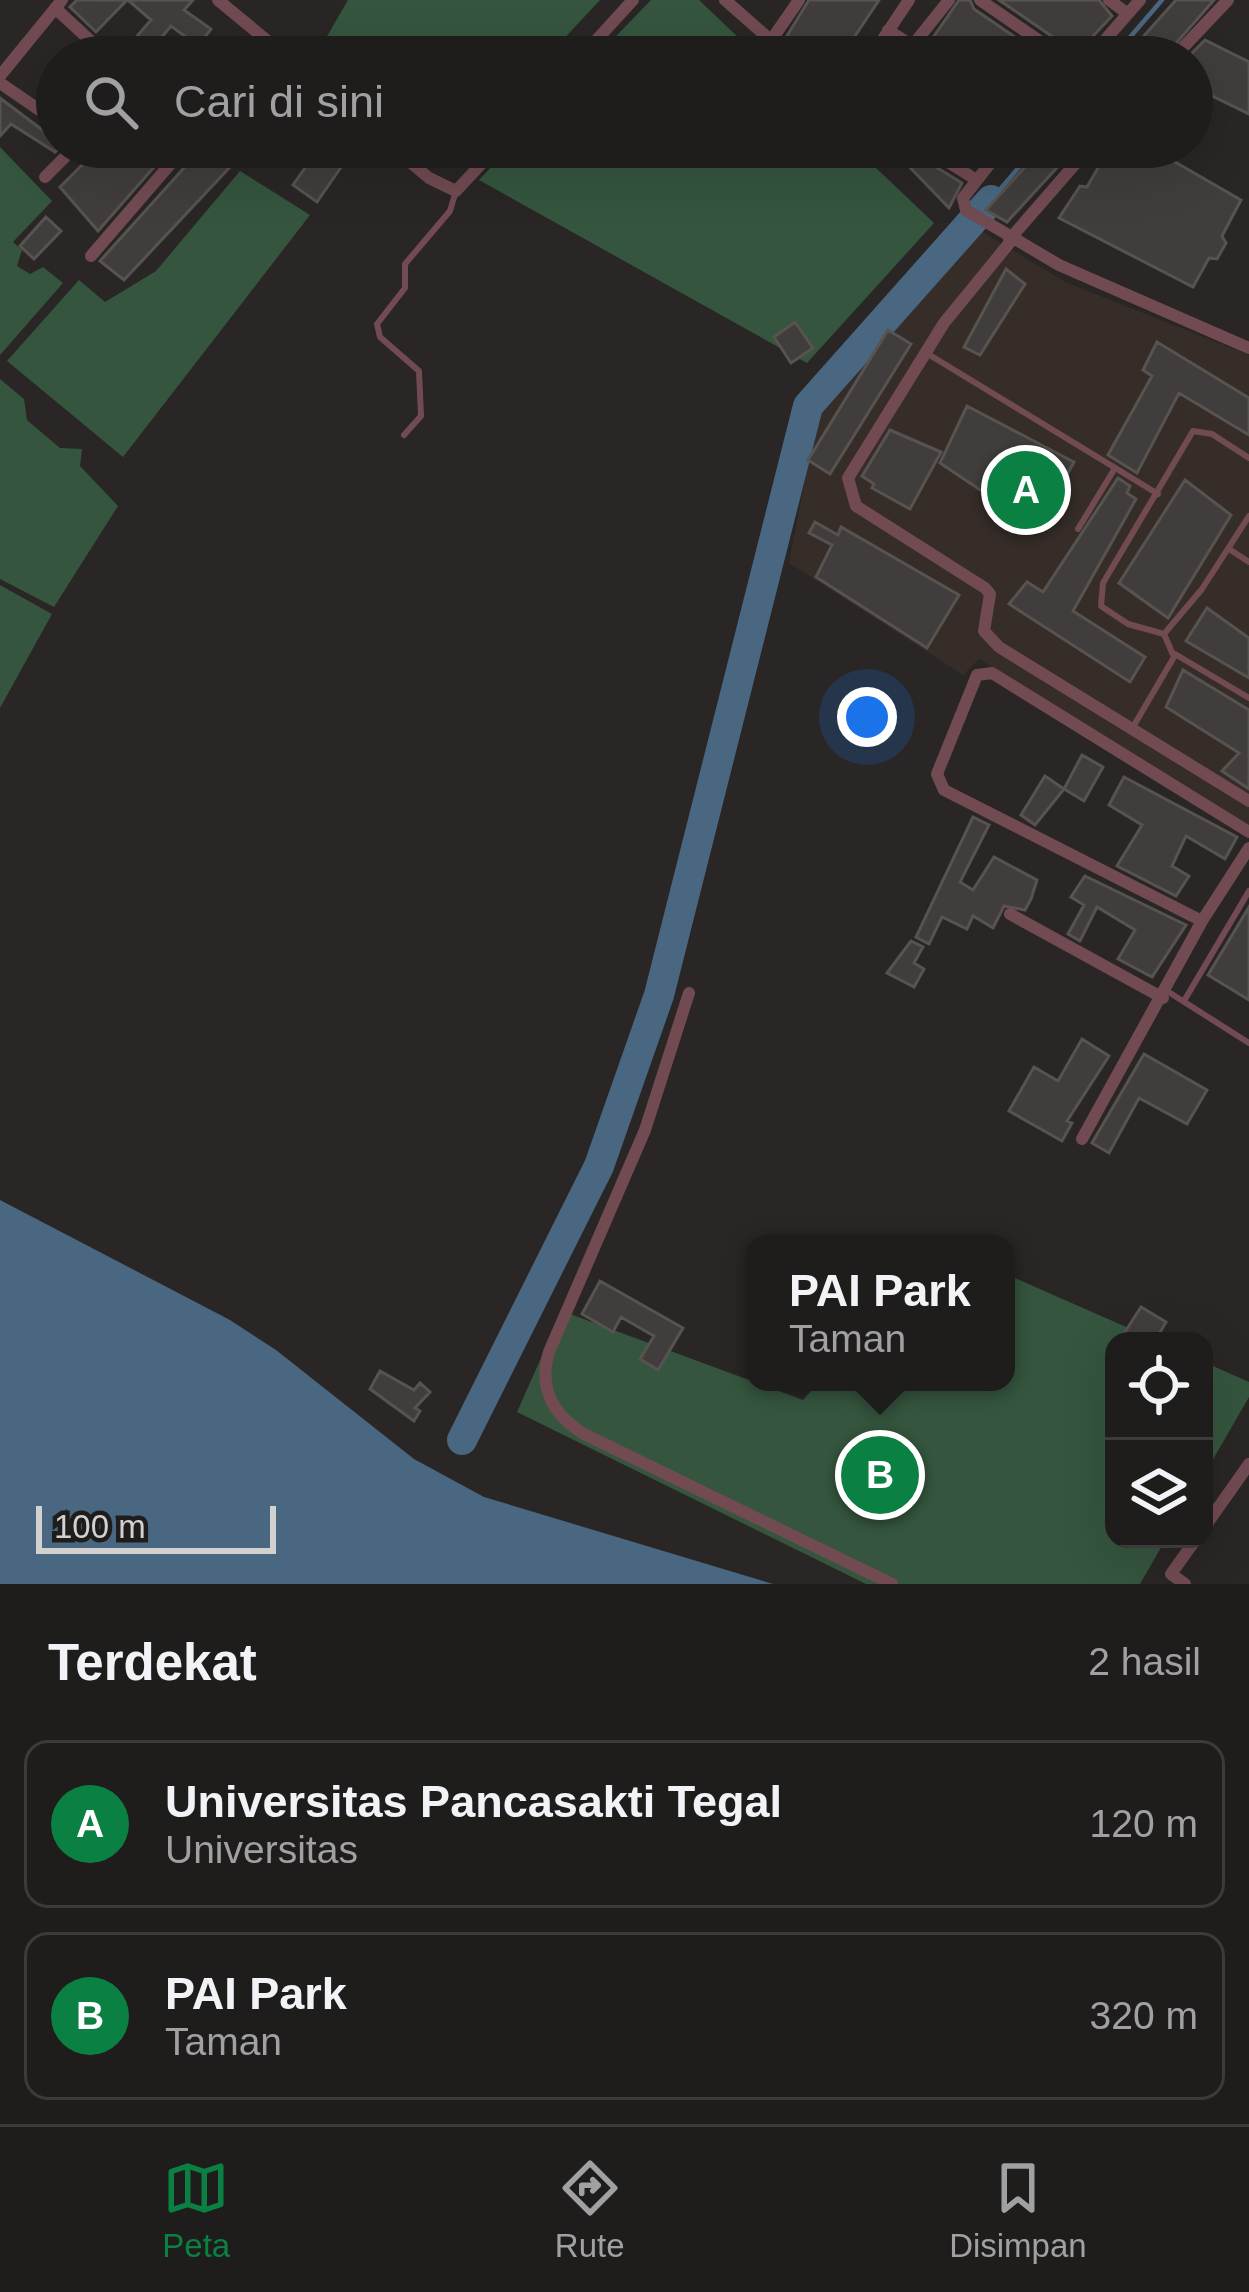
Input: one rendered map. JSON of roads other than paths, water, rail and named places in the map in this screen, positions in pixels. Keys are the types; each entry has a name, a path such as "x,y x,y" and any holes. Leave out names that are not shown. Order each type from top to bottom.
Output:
{"street":[{"path":"218,0 262,36"},
{"path":"600,36 634,0"},
{"path":"725,0 764,36"},
{"path":"774,36 799,0"},
{"path":"884,36 909,0"},
{"path":"921,36 949,0"},
{"path":"980,0 1032,36"},
{"path":"1108,0 1128,14"},
{"path":"1109,36 1139,0"},
{"path":"1194,36 1228,0"},
{"path":"36,107 0,80 58,4 88,36"},
{"path":"888,30 897,36"},
{"path":"45,177 54,168"},
{"path":"91,256 167,168"},
{"path":"417,168 456,191 477,168"},
{"path":"957,168 975,179"},
{"path":"985,168 963,198 967,210 1010,241 1249,348"},
{"path":"1072,168 944,323 848,478 849,494 856,506 985,588 990,594 984,631 999,647 1249,801"},
{"path":"1202,921 944,790 937,774 977,675 992,673 1249,832"},
{"path":"1082,1139 1202,921 1249,848"},
{"path":"1010,914 1165,995"},
{"path":"689,993 645,1130 549,1352 544,1377 550,1400 563,1420 584,1434 892,1584"},
{"path":"1213,1515 1249,1464"},
{"path":"1185,1584 1167,1579 1189,1548"}],"lane":[{"path":"404,435 421,416 418,368 380,337 377,324 404,292 405,264 450,211 456,191"},
{"path":"928,354 1158,494"},
{"path":"1249,458 1212,434 1193,431 1099,598 1101,606 1128,623 1164,634 1173,652 1249,698"},
{"path":"1078,529 1115,468"},
{"path":"1164,634 1249,517"},
{"path":"1229,549 1249,562"},
{"path":"1132,730 1173,652"},
{"path":"1184,1001 1249,891"},
{"path":"1165,995 1184,1001 1249,1043"}],"water":[{"path":"0,1200 230,1320 276,1350 414,1459 484,1497 773,1584 0,1584"}],"waterway":[{"path":"1131,36 1162,0"},
{"path":"991,200 1018,168"},
{"path":"462,1440 599,1166 659,995 808,406 991,200"}],"place":[{"name":"Universitas Pancasakti Tegal","path":"1026,490"},
{"name":"PAI Park","path":"880,1475"}]}
